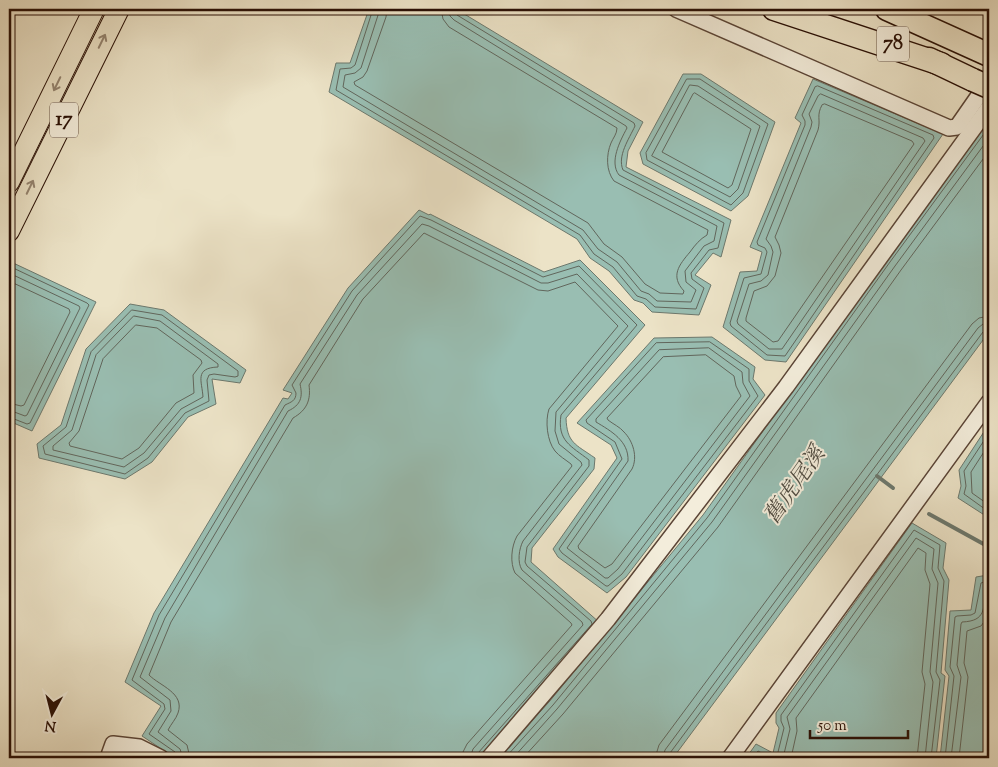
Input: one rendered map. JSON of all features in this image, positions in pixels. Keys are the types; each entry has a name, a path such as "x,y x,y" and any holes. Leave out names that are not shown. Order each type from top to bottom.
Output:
{"highway":[{"path":"774,9 941,64"},
{"name":"78","path":"813,9 984,83"},
{"name":"78","path":"887,9 988,54"},
{"path":"904,9 943,34"}],"main road":[{"name":"17","path":"10,176 94,9"},
{"name":"17","path":"9,231 118,9"}],"street":[{"path":"676,9 949,128 957,127 984,83"},
{"path":"489,758 608,619 786,387 989,107"},
{"path":"730,758 989,402"},
{"path":"108,758 113,744 139,747 161,758"}],"water":[{"path":"369,9 456,9 643,122 628,151 626,167 731,220 721,257 713,253 695,275 711,285 699,315 652,312 643,303 634,300 609,271 590,258 577,239 329,92 336,63 350,63"},
{"path":"683,74 701,74 775,122 748,196 731,211 643,164 640,153"},
{"path":"813,79 943,134 786,362 765,360 723,327 740,272 757,271 762,252 750,247 801,123 795,118"},
{"name":"舊虎尾溪","path":"989,119 989,332 673,758 498,758 549,702 703,515 886,259"},
{"path":"419,210 544,272 580,260 645,325 566,418 570,438 577,446 595,458 594,469 532,548 531,562 600,623 480,758 175,758 142,736 161,706 125,682 154,613 283,398 288,399 292,393 283,390 348,288"},
{"path":"9,261 96,302 32,431 9,421"},
{"path":"130,304 164,310 246,370 240,383 212,379 216,404 188,417 152,462 125,479 39,458 37,444 61,425 86,349"},
{"path":"712,337 755,367 753,379 765,395 626,577 607,593 558,557 553,549 617,458 611,445 577,423 654,338"},
{"path":"989,424 989,518 958,498 961,486 959,470"},
{"path":"912,523 946,543 943,568 949,580 941,673 945,676 936,758 746,758 756,744 773,753 779,728 776,723 776,713"},
{"path":"988,575 989,758 940,758 949,676 945,670 950,611 971,610 976,577"}],"waterway":[{"path":"877,476 893,488"},
{"path":"929,514 989,547"}]}
